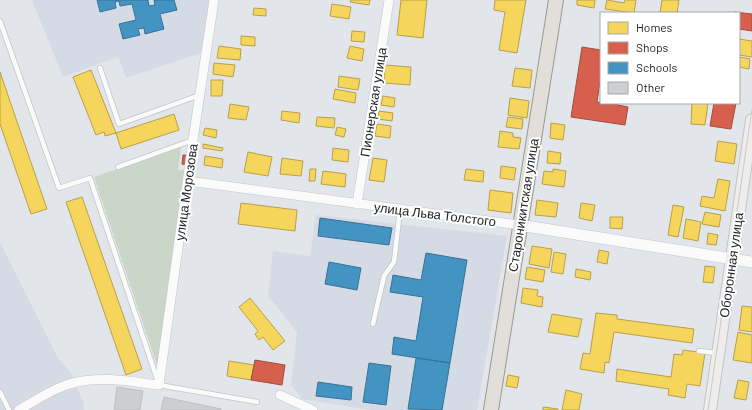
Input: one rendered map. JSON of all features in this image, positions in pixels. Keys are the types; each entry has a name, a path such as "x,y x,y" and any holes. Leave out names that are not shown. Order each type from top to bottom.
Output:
{"main road":[{"name":"Староникитская улица","path":"491,410 556,0"},
{"name":"Оборонная улица","path":"710,410 752,120"}],"street":[{"name":"улица Морозова","path":"159,385 214,0"},
{"name":"Пионерская улица","path":"357,204 389,0"},
{"name":"улица Льва Толстого","path":"188,181 520,225 752,262"},
{"path":"19,410 30,407 56,390 76,382 97,379 159,385"},
{"path":"280,395 313,410"}],"lane":[{"path":"0,21 59,188 90,178 159,385 257,402"},
{"path":"100,68 119,124 200,95"},
{"path":"118,166 193,140"},
{"path":"373,324 384,276 394,262 400,210"},
{"path":"699,351 718,353"},
{"path":"0,392 9,410"}],"shaded area":[{"path":"32,0 209,0 201,53 126,78 118,57 63,77"},
{"path":"316,215 507,236 477,410 371,410 302,399 291,385 297,332 268,296 273,251 310,256"},
{"path":"0,242 58,358 71,373 83,402 84,410 0,410"}],"green space":[{"path":"181,147 178,170 185,170 158,368 94,177"}],"building: Homes":[{"path":"351,0 370,0 369,5 350,2"},
{"path":"401,0 427,0 423,38 397,35"},
{"path":"495,0 526,0 517,53 499,50 505,12 494,10"},
{"path":"577,0 595,0 594,8 577,5"},
{"path":"607,0 624,3 625,0 636,0 634,12 605,9"},
{"path":"662,0 679,0 677,12 660,12"},
{"path":"332,4 351,7 349,19 330,16"},
{"path":"254,8 266,9 266,16 253,15"},
{"path":"352,31 365,32 364,42 351,41"},
{"path":"241,36 255,37 255,46 241,45"},
{"path":"740,39 752,41 752,57 740,55"},
{"path":"219,46 241,49 240,60 217,58"},
{"path":"350,46 364,49 362,61 347,58"},
{"path":"740,57 750,59 749,69 740,67"},
{"path":"214,63 235,65 233,77 213,74"},
{"path":"385,65 411,67 410,85 384,83"},
{"path":"515,68 532,70 530,88 512,86"},
{"path":"91,70 116,133 105,136 104,132 96,135 73,77"},
{"path":"0,72 47,209 31,214 0,124"},
{"path":"339,76 360,79 358,90 338,87"},
{"path":"211,80 223,80 222,96 211,96"},
{"path":"335,89 356,93 355,103 333,99"},
{"path":"383,96 395,98 394,107 381,105"},
{"path":"510,98 529,101 527,118 508,115"},
{"path":"230,104 249,107 246,120 228,118"},
{"path":"692,104 708,104 705,125 691,124"},
{"path":"282,111 300,113 299,123 281,120"},
{"path":"379,111 393,113 392,121 378,119"},
{"path":"174,114 179,130 121,149 116,133"},
{"path":"317,117 335,118 334,128 316,126"},
{"path":"508,117 523,119 522,129 506,127"},
{"path":"551,123 565,125 563,140 550,138"},
{"path":"377,124 391,126 390,138 375,136"},
{"path":"337,127 346,129 344,137 335,135"},
{"path":"205,128 217,130 216,138 203,135"},
{"path":"500,131 513,133 513,137 521,138 519,149 498,147"},
{"path":"718,141 737,144 734,164 715,161"},
{"path":"203,144 223,148 222,151 203,148"},
{"path":"333,148 349,150 348,162 332,160"},
{"path":"548,151 561,153 560,164 547,163"},
{"path":"248,152 272,157 268,176 244,172"},
{"path":"205,156 223,159 222,168 204,165"},
{"path":"282,158 303,161 301,176 280,174"},
{"path":"373,158 387,160 384,182 369,180"},
{"path":"501,166 516,168 514,180 500,178"},
{"path":"310,169 316,169 315,181 309,181"},
{"path":"466,169 484,171 483,182 464,180"},
{"path":"553,169 566,171 564,187 542,184 544,171 553,172"},
{"path":"323,171 346,174 345,187 321,184"},
{"path":"718,179 730,181 725,211 700,206 702,196 714,198"},
{"path":"490,190 513,193 511,213 488,210"},
{"path":"82,197 142,369 126,375 66,202"},
{"path":"537,200 558,203 556,217 535,215"},
{"path":"241,203 297,210 295,231 238,224"},
{"path":"581,203 595,205 592,221 579,218"},
{"path":"673,205 684,207 678,237 668,235"},
{"path":"705,212 721,215 719,227 702,224"},
{"path":"610,217 623,217 622,229 610,228"},
{"path":"686,219 701,222 698,241 683,238"},
{"path":"708,233 718,235 716,245 707,244"},
{"path":"532,246 552,249 549,268 529,264"},
{"path":"599,250 609,252 607,264 597,262"},
{"path":"554,252 566,254 563,274 551,272"},
{"path":"705,266 715,267 713,283 703,282"},
{"path":"527,267 545,270 543,282 525,279"},
{"path":"576,269 591,272 590,280 575,277"},
{"path":"523,288 538,290 537,296 543,297 542,307 521,303"},
{"path":"250,298 285,341 273,350 263,337 259,340 255,334 258,331 239,307"},
{"path":"742,306 752,307 752,332 739,330"},
{"path":"596,313 617,315 617,319 694,329 692,343 614,332 609,363 605,362 604,373 580,369 583,353 590,354"},
{"path":"552,314 582,319 578,337 548,332"},
{"path":"738,332 752,335 752,363 733,360"},
{"path":"683,350 705,353 700,386 687,384 685,398 668,395 669,389 616,381 617,369 671,377 674,354 682,355"},
{"path":"229,361 254,365 251,380 227,376"},
{"path":"508,375 519,377 517,388 506,386"},
{"path":"738,380 749,382 746,400 734,398"},
{"path":"566,390 582,394 579,410 562,410"},
{"path":"543,407 558,409 558,410 543,410"}],"building: Shops":[{"path":"740,13 752,14 752,31 740,29"},
{"path":"582,47 600,50 600,81 597,102 600,103 600,104 618,104 628,107 625,125 571,117"},
{"path":"714,104 736,104 731,129 710,126"},
{"path":"183,155 188,155 187,165 182,164"},
{"path":"255,360 285,365 282,385 251,380"}],"building: Schools":[{"path":"97,0 148,0 149,6 155,5 154,0 174,0 177,10 160,14 164,29 145,34 144,28 138,29 140,35 123,39 119,24 136,20 132,4 120,6 119,1 115,2 116,8 100,12"},
{"path":"320,218 392,228 389,245 318,236"},
{"path":"426,253 467,260 450,363 392,354 394,337 416,341 423,297 390,292 393,275 421,280"},
{"path":"329,262 361,268 357,290 325,284"},
{"path":"416,358 450,363 442,410 408,409"},
{"path":"369,363 391,366 386,405 363,402"},
{"path":"318,382 352,387 351,400 316,396"}],"building: Other":[{"path":"117,387 143,391 140,410 114,410"},
{"path":"164,397 221,409 221,410 161,410"}],"tram line":[{"path":"708,410 752,109"}]}
